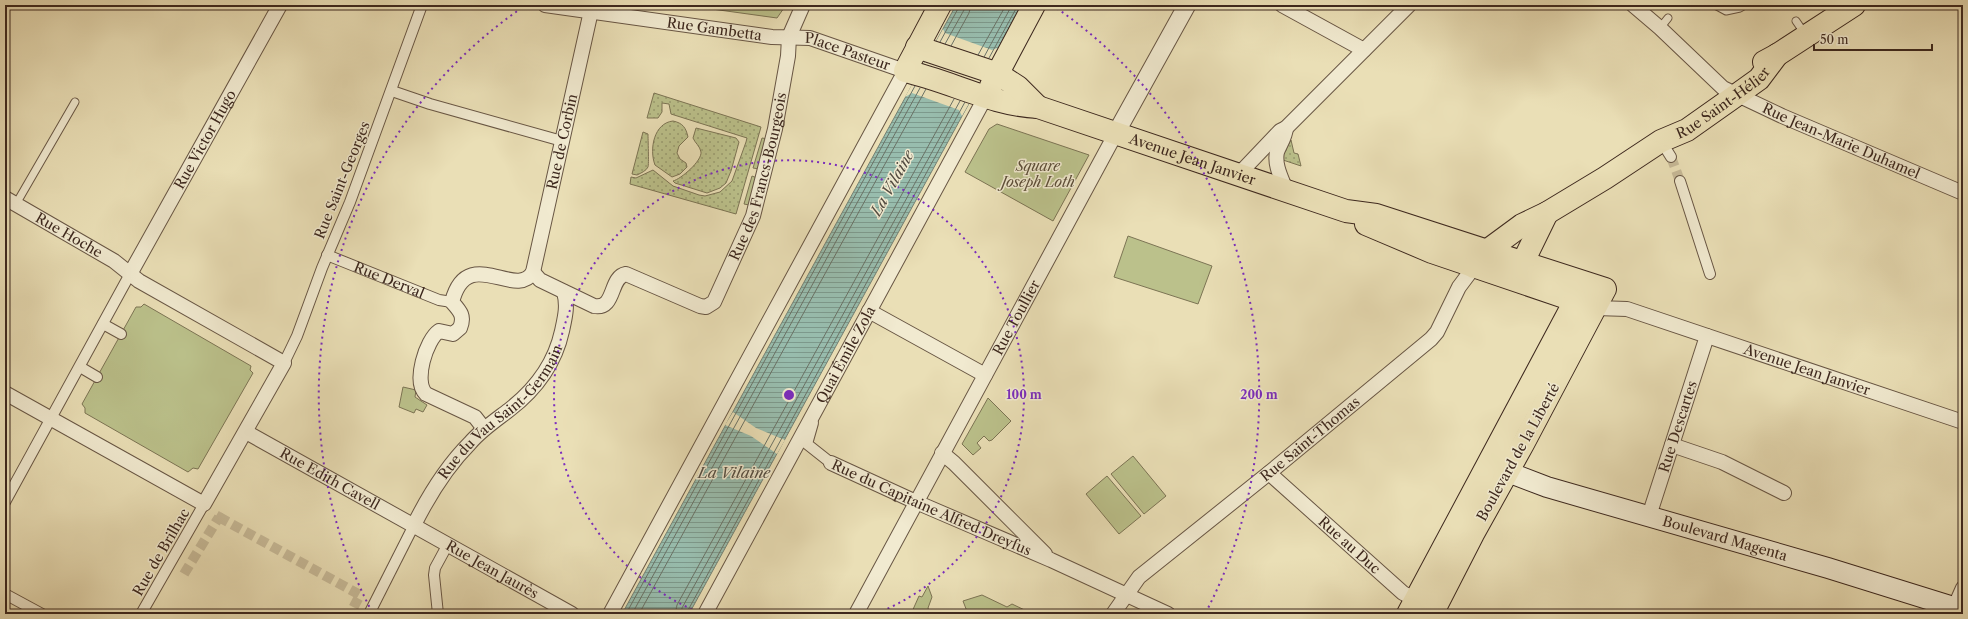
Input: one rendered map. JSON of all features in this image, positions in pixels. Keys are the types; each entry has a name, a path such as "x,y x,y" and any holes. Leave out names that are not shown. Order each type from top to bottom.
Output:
{"main road":[{"path":"911,72 924,49 940,5"},
{"path":"981,95 993,72 1034,5"},
{"name":"Rue Saint-Hélier","path":"1481,258 1522,225 1547,213 1605,178 1666,149 1731,91 1759,79 1801,28 1854,5"},
{"name":"Avenue Jean Janvier","path":"924,49 993,72 1018,87 1038,107"},
{"name":"Avenue Jean Janvier","path":"911,72 981,95 1022,106 1038,107 1286,190 1346,211 1370,227 1432,252 1523,262 1592,299"},
{"path":"1495,274 1523,262 1547,213"},
{"name":"Avenue Jean Janvier","path":"1481,258 1495,274 1592,299"},
{"name":"Boulevard de la Liberté","path":"1423,610 1473,534 1498,468 1592,299"},
{"name":"Boulevard Magenta","path":"1498,468 1547,487 1959,608"}],"street":[{"name":"Rue Victor Hugo","path":"130,274 280,5"},
{"name":"Rue Saint-Georges","path":"284,363 297,336 327,256 350,202 392,91 422,5"},
{"name":"Rue Gambetta","path":"545,5 772,37 789,37"},
{"path":"789,37 803,5"},
{"path":"1116,133 1187,5"},
{"path":"1282,5 1364,50"},
{"path":"1239,174 1280,131 1286,128 1409,5"},
{"name":"Rue Jean-Marie Duhamel","path":"1633,5 1664,23 1731,91 1782,116 1963,193"},
{"name":"Rue de Corbin","path":"533,272 591,11"},
{"name":"Place Pasteur","path":"789,37 810,38 911,72"},
{"name":"Rue des Francs-Bourgeois","path":"564,292 594,306 603,306 609,300 619,278 622,275 630,274 694,304 706,308 714,302 753,216 775,129 788,56 789,37"},
{"path":"610,614 911,72"},
{"path":"392,91 430,104 562,141"},
{"name":"Quai Émile Zola","path":"705,614 869,311 981,95"},
{"path":"1286,128 1285,137 1277,152 1277,161 1286,190"},
{"name":"Rue Toullier","path":"856,614 1116,133"},
{"path":"1680,181 1710,274"},
{"name":"Rue Hoche","path":"10,201 114,261 139,281 284,363"},
{"name":"Rue Derval","path":"327,256 438,300 452,302"},
{"name":"Rue Saint-Thomas","path":"1113,614 1139,577 1269,473 1431,339 1437,332 1459,287 1481,258"},
{"path":"481,431 482,426 475,417 426,394 420,386 427,349 434,334 439,331 453,334 457,332 463,321 461,312 452,302 459,283 472,275 481,274 521,281 530,278 533,272 540,280 564,292"},
{"path":"5,502 130,274"},
{"name":"Rue du Vau Saint-Germain","path":"414,525 442,476 481,431 531,390 548,366 559,345 567,310 567,301 564,292"},
{"name":"Avenue Jean Janvier","path":"1592,299 1630,310 1963,422"},
{"name":"Avenue Jean Janvier","path":"1592,299 1630,310"},
{"path":"869,311 985,375"},
{"path":"103,324 121,334"},
{"name":"Rue Descartes","path":"1649,516 1707,336"},
{"path":"5,393 204,504 284,363"},
{"path":"80,367 97,377"},
{"name":"Rue du Capitaine Alfred Dreyfus","path":"817,407 808,444 831,463 916,502 1051,560 1168,614"},
{"name":"Rue Edith Cavell","path":"246,432 414,525"},
{"path":"1672,445 1722,462 1784,493"},
{"name":"Rue du Capitaine Alfred Dreyfus","path":"942,454 954,462 1051,560"},
{"name":"Rue au Duc","path":"1269,473 1423,610"},
{"name":"Rue de Brilhac","path":"141,614 204,504"},
{"path":"369,614 414,525"},
{"name":"Rue Jean Jaurès","path":"414,525 572,614"},
{"path":"438,614 434,576 435,568 448,544"},
{"path":"1959,608 1963,588"},
{"path":"5,594 42,614"}],"lane":[{"path":"1715,5 1726,11 1740,8 1745,5"},
{"path":"10,201 75,102"}],"green space":[{"path":"683,5 786,5 777,18"},
{"path":"654,93 761,127 736,214 630,184 631,177 636,178 653,170 673,186 699,195 705,196 720,192 732,181 746,142 747,138 671,114 669,104 662,103 662,112 658,118 647,118"},
{"path":"673,121 684,126 688,137 679,146 677,153 680,159 686,163 687,167 680,174 672,177 655,165 653,159 653,145 657,132 661,126"},
{"name":"Square Joseph Loth","path":"997,124 1089,155 1053,221 965,172 989,129"},
{"path":"696,128 736,138 739,142 726,183 720,188 707,193 675,183 673,181 677,180 695,165 700,156 701,152 699,146 693,138"},
{"path":"643,132 648,134 648,167 645,171 637,175 632,174"},
{"path":"762,138 768,139 759,169 753,168"},
{"path":"1291,140 1294,153 1298,154 1301,166 1283,160 1283,155"},
{"path":"752,176 757,178 749,205 744,204"},
{"path":"1128,236 1212,266 1198,304 1114,277"},
{"path":"144,304 251,366 250,370 253,373 198,469 193,468 188,472 85,413 85,408 82,404 136,307 141,307"},
{"path":"403,387 416,390 415,397 427,405 423,412 416,409 414,413 399,407"},
{"path":"988,398 1011,421 992,440 989,441 984,436 977,443 981,448 973,455 962,444"},
{"path":"1133,456 1166,496 1144,514 1111,474"},
{"path":"1107,476 1141,516 1119,534 1086,494"},
{"path":"928,586 932,597 928,608 930,614 911,614 919,596 922,597"},
{"path":"982,595 1007,607 1012,604 1033,614 968,614 963,601"}],"water":[{"name":"La Vilaine","path":"956,5 1023,5 689,614 622,614"}],"pier":[{"path":"943,29 945,33 992,50 1000,47 962,116 959,110 912,93 905,97"},
{"path":"733,412 756,428 785,440 777,454 751,436 725,425"}],"tunnel":[{"path":"1671,157 1680,181"},
{"path":"184,574 219,517 212,513"},
{"path":"219,517 360,595 350,614"}]}
